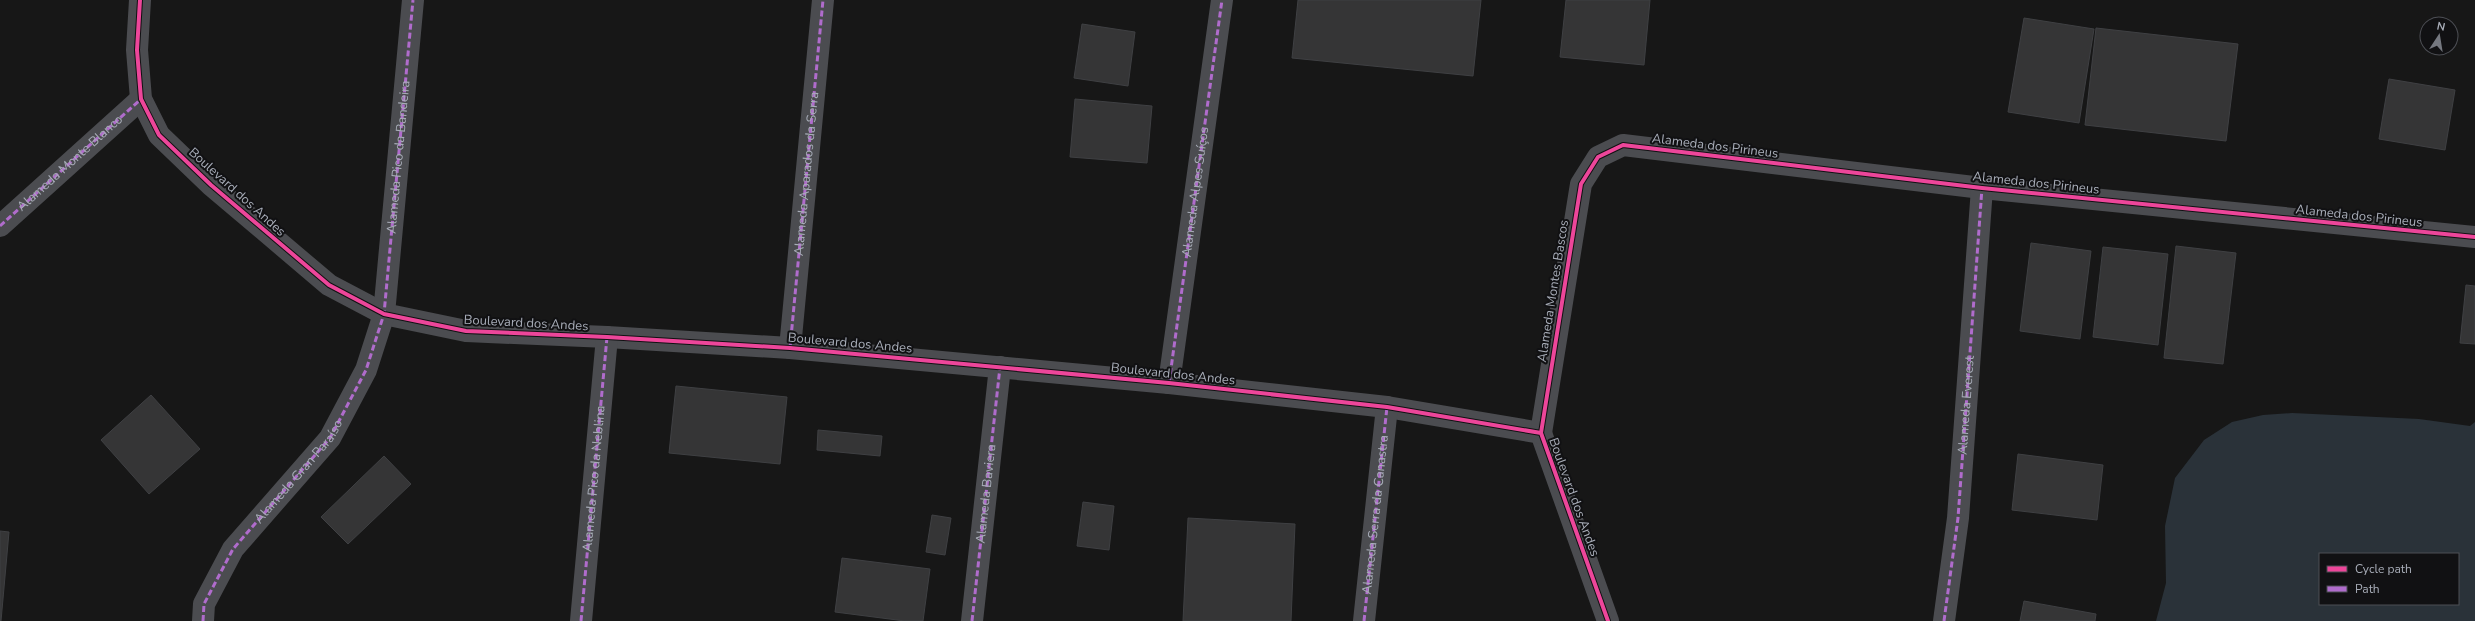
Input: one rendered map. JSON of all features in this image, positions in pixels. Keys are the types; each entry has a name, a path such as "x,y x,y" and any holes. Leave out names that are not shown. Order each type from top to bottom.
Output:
{"street":[{"name":"Boulevard dos Andes","path":"140,0 137,50 141,99 159,135 212,185 329,285 384,314 466,332 607,337 790,348 1000,366 1169,383 1387,407 1541,433 1608,621"},
{"name":"Alameda Pico da Bandeira","path":"384,314 413,0"},
{"name":"Alameda Aparados da Serra","path":"790,348 823,0"},
{"name":"Alameda Alpes Suíços","path":"1169,383 1222,0"},
{"name":"Alameda Monte Blanco","path":"0,226 141,99"},
{"name":"Alameda dos Pirineus","path":"1598,157 1623,146 1982,188 2475,237"},
{"name":"Alameda Montes Bascos","path":"1541,433 1581,184 1598,157"},
{"name":"Alameda Everest","path":"1944,621 1958,518 1982,188"},
{"name":"Alameda Gran Paraíso","path":"203,621 204,604 233,549 330,438 366,370 384,314"},
{"name":"Alameda Pico da Neblina","path":"581,621 607,337"},
{"name":"Alameda Baviera","path":"972,621 1000,366"},
{"name":"Alameda Serra da Canastra","path":"1364,621 1387,407"}],"shaded area":[{"path":"2292,413 2419,419 2470,426 2475,422 2475,621 2156,621 2166,583 2165,526 2175,478 2204,440 2232,422 2263,415"}],"building":[{"path":"1298,0 1481,0 1473,76 1292,58"},
{"path":"1566,0 1650,0 1644,65 1560,57"},
{"path":"2024,18 2094,29 2079,123 2008,112"},
{"path":"1082,24 1135,32 1128,86 1074,78"},
{"path":"2096,28 2238,44 2226,141 2085,125"},
{"path":"2389,79 2455,90 2445,150 2379,139"},
{"path":"1075,99 1152,106 1147,163 1070,157"},
{"path":"2031,243 2091,251 2080,339 2020,331"},
{"path":"2176,246 2236,253 2223,364 2164,358"},
{"path":"2103,247 2168,254 2158,345 2093,337"},
{"path":"2466,285 2475,286 2475,344 2460,343"},
{"path":"676,386 787,397 780,464 669,453"},
{"path":"151,395 200,449 149,494 101,440"},
{"path":"818,430 882,436 880,456 817,450"},
{"path":"2018,454 2103,465 2097,520 2012,510"},
{"path":"384,456 411,484 348,544 321,517"},
{"path":"1083,502 1114,506 1109,550 1077,546"},
{"path":"932,515 951,518 945,555 926,552"},
{"path":"1188,518 1295,524 1291,621 1183,621"},
{"path":"0,531 9,532 1,621 0,621"},
{"path":"842,558 930,569 923,621 905,621 835,612"},
{"path":"2024,601 2096,614 2095,621 2020,621"}],"marked path":[{"path":"203,621 204,604 233,549 330,438 366,370 384,314 413,0"},
{"path":"790,348 823,0"},
{"path":"1169,383 1222,0"},
{"path":"0,226 141,99"},
{"path":"1944,621 1958,518 1982,188"},
{"path":"581,621 607,337"},
{"path":"972,621 1000,367"},
{"path":"1364,621 1387,407"}],"cycle path":[{"path":"140,0 137,50 141,99 159,135 211,185 329,285 384,314 466,331 607,337 790,348 1169,383 1387,407 1541,433 1608,621"},
{"path":"1541,433 1581,184 1598,157 1623,145 1982,188 2475,237"}]}
